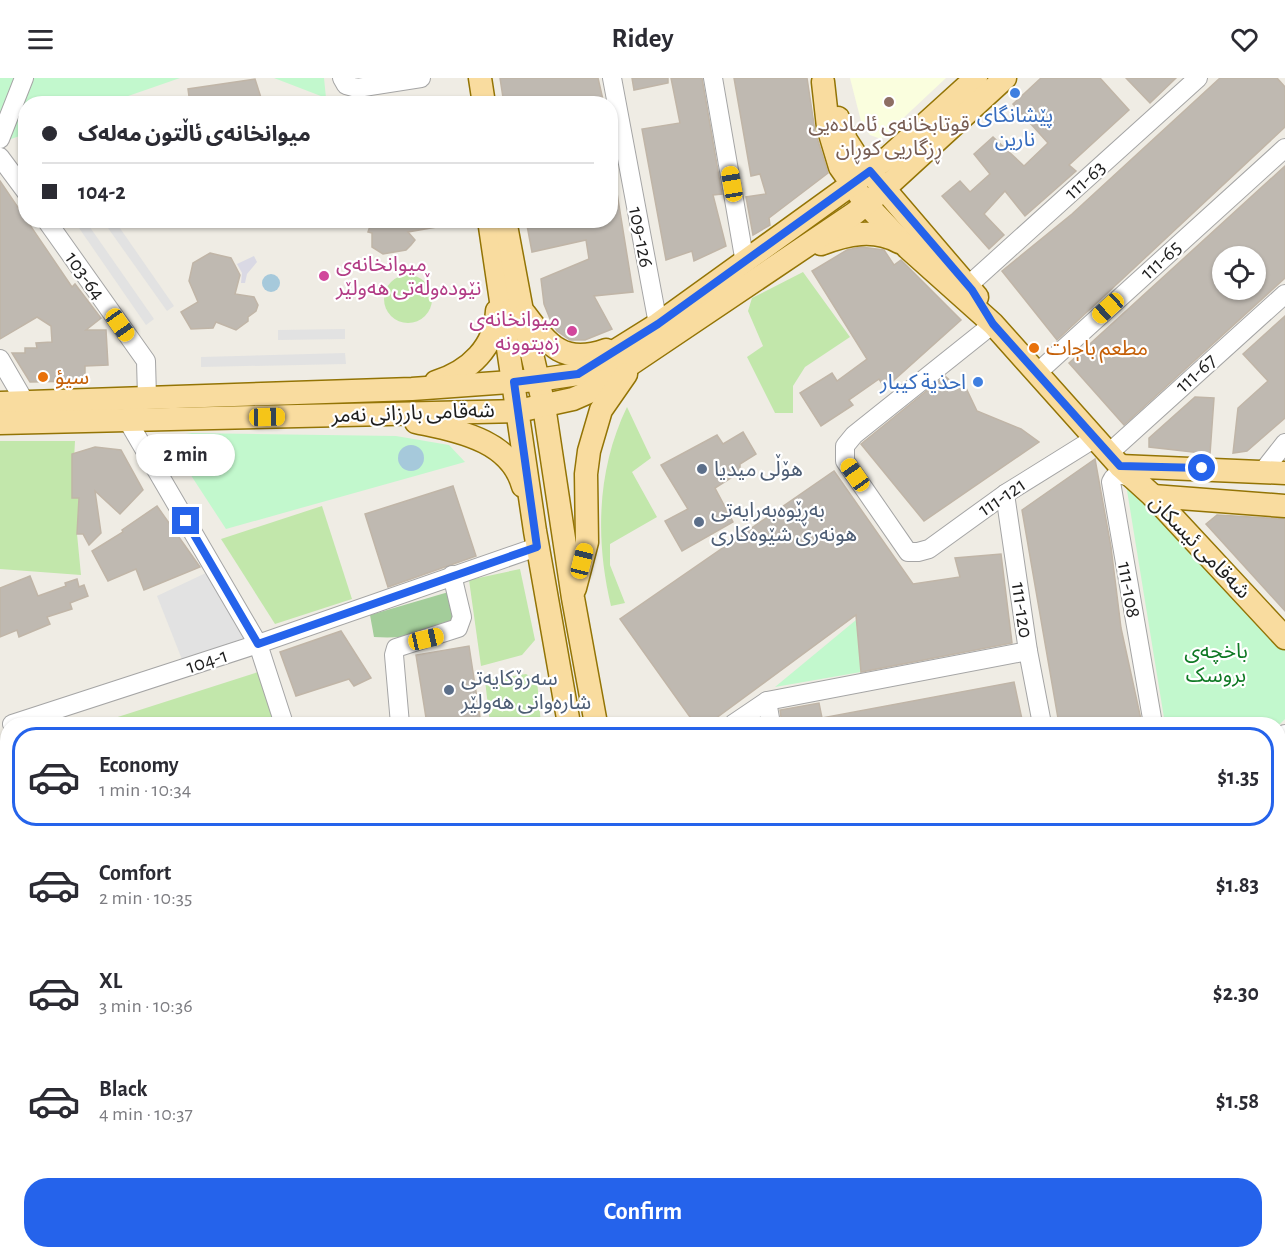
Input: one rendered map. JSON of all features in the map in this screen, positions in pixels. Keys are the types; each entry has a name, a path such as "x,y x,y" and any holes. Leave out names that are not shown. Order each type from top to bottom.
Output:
{"main road":[{"path":"466,78 469,96"},
{"path":"480,78 483,96"},
{"name":"شەقامی بارزانی نەمر","path":"0,403 412,389 538,380 578,374 637,348 792,255 866,204 878,181 922,127 976,78"},
{"name":"شەقامی بارزانی نەمر","path":"0,423 126,418 519,411 589,392 637,348 658,324 852,184 878,181 923,154 1005,78"},
{"path":"822,80 838,138 837,181 826,203"},
{"path":"838,138 867,151 876,151 900,142 922,127"},
{"name":"شەقامی ئیسکان","path":"918,243 866,204 840,166 838,138 846,140 878,181 918,243 1114,459 1153,496 1285,638"},
{"path":"792,255 851,235 873,233 918,243 904,199 909,178 923,154"},
{"path":"490,228 519,411 536,539 569,717"},
{"path":"506,228 522,311 544,406 573,598 595,717"},
{"path":"412,389 451,377 479,356 490,342 496,328 499,285"},
{"path":"522,311 552,346 568,355 583,356 637,348"},
{"path":"573,598 587,542 586,474 594,429 637,348"},
{"path":"385,415 467,434 498,450 520,476 536,539"},
{"path":"1114,459 1274,472"},
{"path":"1153,496 1285,506"}],"street":[{"path":"0,139 24,78"},
{"path":"342,78 346,85 357,88 421,78"},
{"name":"109-126","path":"612,78 615,96"},
{"path":"713,78 745,262"},
{"name":"111-63","path":"972,282 1198,78"},
{"name":"109-126","path":"618,110 658,324"},
{"name":"111-65","path":"1037,373 1285,148"},
{"path":"0,157 18,181"},
{"name":"103-64","path":"52,228 146,361 147,397"},
{"name":"111-67","path":"1114,459 1285,294"},
{"name":"111-121","path":"993,324 854,435 845,446 845,461 908,552 928,549 1005,494 1114,459"},
{"path":"0,359 25,402"},
{"path":"126,418 258,644 282,717"},
{"path":"1274,472 1285,443"},
{"name":"111-108","path":"1114,459 1121,474 1114,476 1110,482 1152,717"},
{"name":"111-120","path":"1005,494 1028,651 1041,717"},
{"name":"104-1","path":"34,717 258,644 452,575 536,539"},
{"path":"399,717 394,655 396,648 458,628 462,617 452,575"},
{"path":"743,717 767,701 1028,651"},
{"path":"767,701 770,717"}],"shaded area":[{"name":"قوتابخانەی ئامادەیی ڕزگاریی کوڕان","path":"850,78 946,78 881,139 870,135 862,125"},
{"path":"79,228 90,228 154,319 146,325"},
{"path":"108,228 120,228 174,306 167,311"},
{"path":"254,256 257,262 247,274 245,283 241,283 242,273 237,264"},
{"path":"345,329 345,339 278,340 278,330"},
{"path":"345,353 346,364 201,367 201,357"},
{"path":"208,572 251,636 183,662 157,596"}],"green space":[{"path":"0,78 180,78 128,96 18,96 18,137 0,143"},
{"path":"274,78 324,78 326,96"},
{"path":"803,272 850,337 805,367 793,386 793,413 775,413 747,357 763,346 748,311 752,298"},
{"path":"403,275 413,275 428,285 432,299 428,313 422,319 413,323 403,323 388,313 384,304 384,294 394,279"},
{"path":"627,407 651,458 632,472 657,517 610,544 610,565 625,603 611,606 603,555 602,505 610,455"},
{"path":"192,433 396,436 449,445 465,462 226,529 166,437"},
{"path":"0,441 75,441 72,497 79,498 77,534 81,575 0,569"},
{"name":"باخچەی بروسک","path":"1125,478 1285,647 1285,717 1164,717"},
{"path":"322,506 352,599 275,624 221,539"},
{"path":"520,569 535,640 522,655 481,666 469,580"},
{"path":"452,591 454,624 415,635 374,637 370,615"},
{"path":"856,620 861,672 775,687"},
{"path":"258,672 272,717 118,717"},
{"path":"526,674 537,680 540,717 489,717 485,680"}],"water":[{"path":"271,274 277,277 280,283 277,289 271,292 265,289 262,283 265,277"},
{"path":"411,445 420,449 424,458 420,467 411,471 402,467 398,458 402,449"}],"building":[{"path":"500,78 598,78 602,96 503,96"},
{"path":"632,78 668,78 668,83 634,90"},
{"path":"671,78 702,78 722,194 713,195 726,246 694,261 692,251 666,260 642,129 680,123"},
{"path":"734,78 807,78 815,131 828,173 769,218 770,225 753,235 746,197 766,194 760,174 751,176"},
{"path":"1041,78 1100,78 1129,110 1069,165 1076,171 1025,216 1005,191 984,214 1004,235 989,249 942,196 960,181 970,192 990,174 974,154 993,137 1024,166 1048,143 1013,104"},
{"path":"1126,78 1176,78 1150,103"},
{"path":"1220,78 1277,78 1285,87 1285,127 1057,340 1002,271 1072,214"},
{"path":"255,79 260,96 189,96 188,89"},
{"path":"1285,166 1285,278 1266,295 1266,246 1212,246 1212,300 1261,300 1124,425 1069,363"},
{"path":"0,181 18,208 18,228 32,228 72,287 75,284 101,318 86,330 106,330 108,365 85,366 85,381 30,382 12,353 25,353 25,348 37,348 36,343 52,342 51,326 37,317 0,339"},
{"path":"618,199 633,292 594,296 612,329 585,340 570,340 557,331 544,304 541,279 589,259 586,240 532,252 528,228 618,228"},
{"name":"میوانخانەی نێودەوڵەتی هەولێر","path":"369,228 431,228 408,232 415,240 406,250 383,254 372,247 372,233 368,232"},
{"path":"861,247 884,250 894,265 901,260 961,320 885,388 879,379 849,400 853,405 821,426 800,393 832,373 837,381 867,359 812,271 847,250"},
{"path":"210,253 231,258 240,275 235,294 254,297 258,305 256,311 248,317 248,321 236,330 216,322 213,328 191,329 181,312 198,302 189,281 193,263"},
{"path":"1285,316 1285,418 1247,451 1233,453 1238,408 1268,381 1243,354"},
{"path":"945,376 954,384 965,386 977,411 1021,429 1039,442 924,521 861,444"},
{"path":"1195,397 1214,398 1210,454 1149,447 1149,438"},
{"name":"هۆڵی میدیا","path":"743,432 756,454 740,464 740,472 715,488 733,522 682,551 665,521 688,509 661,465 717,435 723,444"},
{"path":"95,447 121,450 143,490 120,514 95,491 101,533 89,545 83,534 77,534 79,498 72,498 72,454"},
{"path":"1095,459 1111,547 1121,628 1140,717 1058,717 1022,510"},
{"path":"834,471 913,584 960,577 955,558 1001,554 1012,643 861,672 856,615 718,717 690,717 620,619"},
{"path":"453,486 476,556 388,587 365,514"},
{"path":"157,506 200,567 144,590 136,569 108,581 92,551 123,532 122,530"},
{"path":"1217,515 1285,519 1285,611 1206,524"},
{"path":"30,576 38,596 66,586 65,583 77,579 79,587 84,585 88,596 70,603 72,609 47,617 50,624 19,637 17,630 0,637 0,588"},
{"path":"341,631 371,678 354,686 349,679 296,696 280,652"},
{"name":"سەرۆکایەتی شارەوانی هەولێر","path":"469,646 480,717 426,717 416,655"},
{"path":"1014,682 1022,717 827,717"},
{"path":"819,703 822,717 781,717 780,710"}],"place":[{"name":"پێشانگای نارین","path":"1015,93"},
{"name":"قوتابخانەی ئامادەیی ڕزگاریی کوڕان","path":"889,102"},
{"name":"میوانخانەی نێودەوڵەتی هەولێر","path":"324,276"},
{"name":"میوانخانەی زەیتوونە","path":"572,331"},
{"name":"مطعم باﭴات","path":"1034,348"},
{"name":"سيؤ","path":"43,377"},
{"name":"احذية كيبار","path":"978,382"},
{"name":"هۆڵی میدیا","path":"702,469"},
{"name":"بەڕێوەبەرایەتی هونەری شێوەکاری","path":"699,522"},
{"name":"سەرۆکایەتی شارەوانی هەولێر","path":"449,690"}],"route":[{"path":"186,521 258,644 537,547 514,382 578,374 658,324 870,171 972,290 993,324 1120,466 1202,468"}]}
